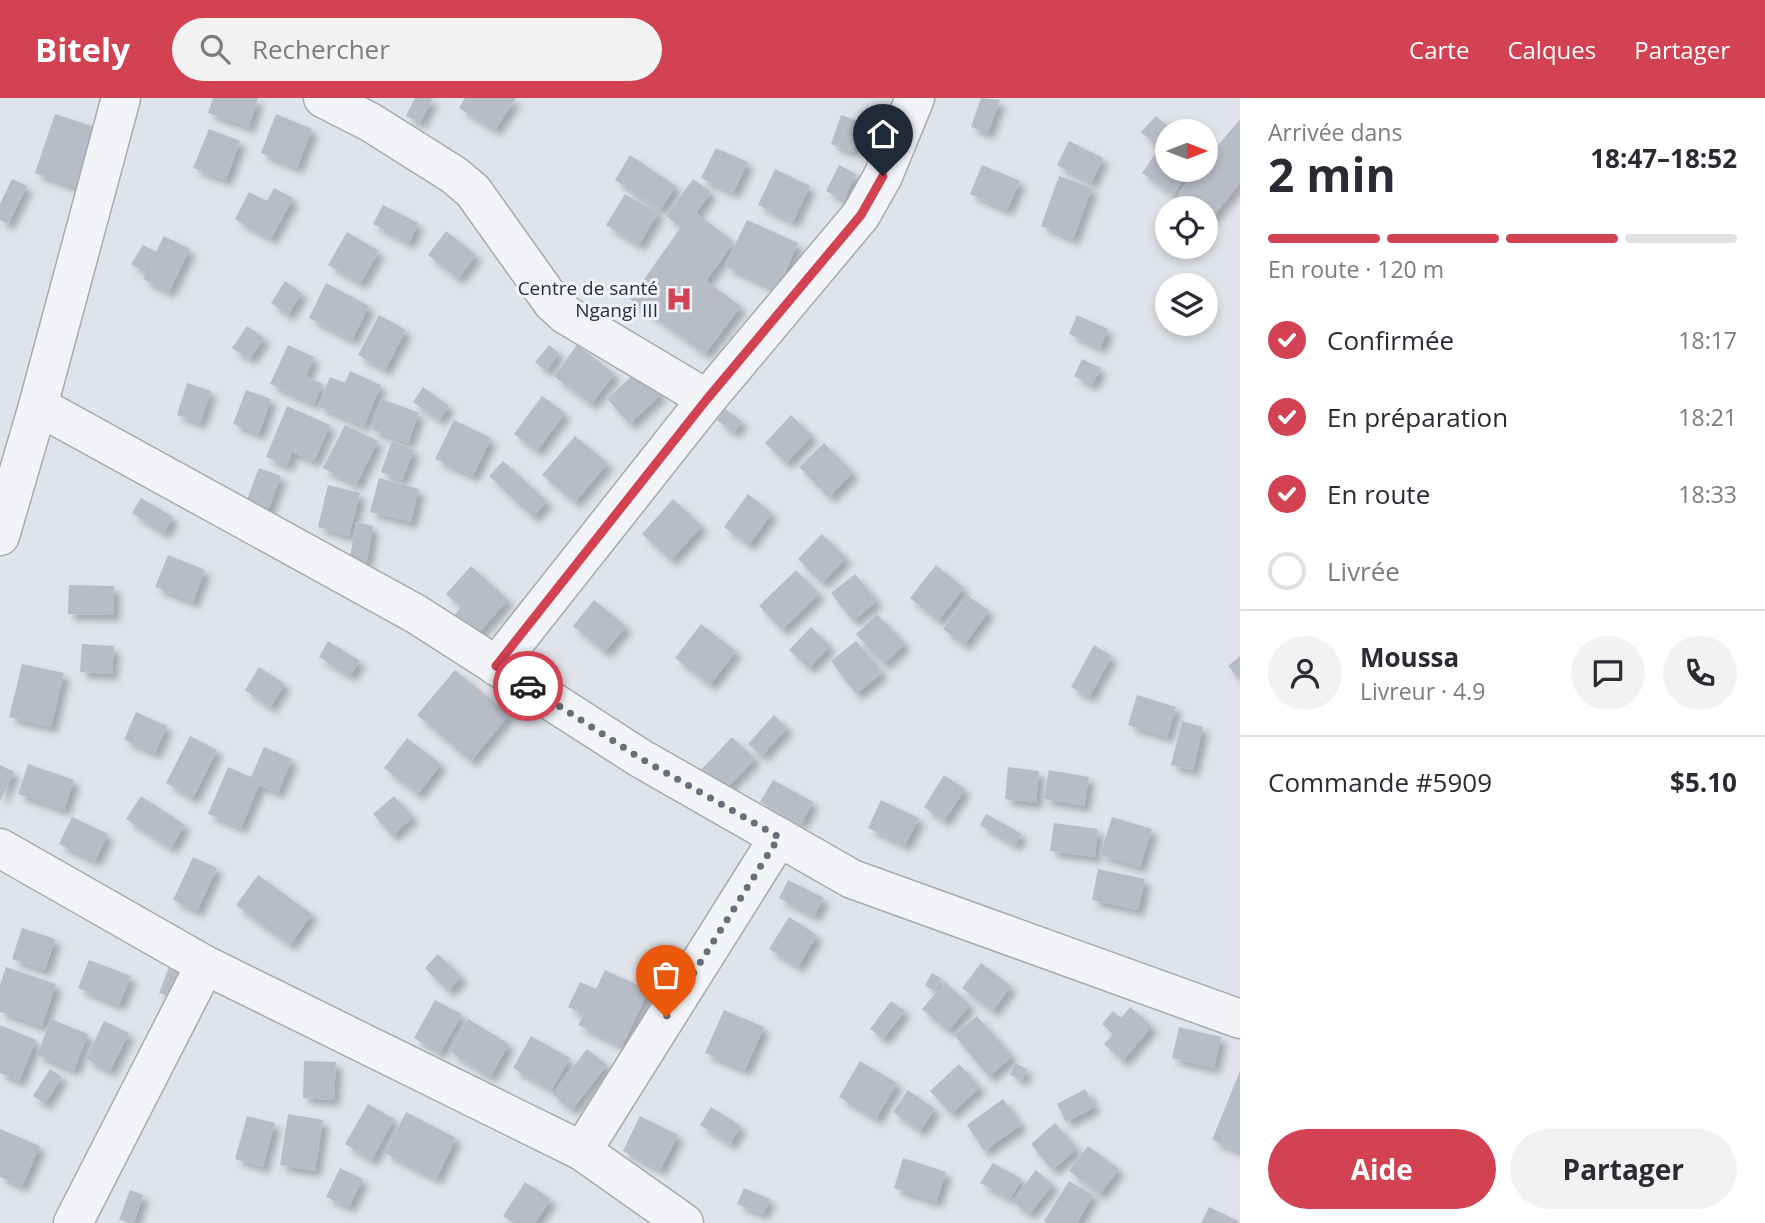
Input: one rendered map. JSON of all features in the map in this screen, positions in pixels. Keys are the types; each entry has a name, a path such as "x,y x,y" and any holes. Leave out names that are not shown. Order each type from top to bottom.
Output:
{"street":[{"path":"0,536 121,98"},
{"path":"323,98 370,121 454,175 473,191 552,302 566,315 707,399"},
{"path":"496,666 707,399 861,215 883,176 915,98"},
{"path":"38,406 416,614 640,758 852,879 1240,1019"},
{"path":"582,1151 779,837"},
{"path":"0,848 205,965 582,1151 684,1223"},
{"path":"73,1223 205,965"}],"building":[{"path":"213,98 258,98 249,127 208,113"},
{"path":"415,98 433,98 420,123 406,116"},
{"path":"465,98 516,98 495,130 459,108"},
{"path":"981,98 1000,100 988,133 971,127"},
{"path":"55,114 95,127 75,187 35,173"},
{"path":"276,114 312,129 297,168 261,153"},
{"path":"841,115 863,123 853,152 831,144"},
{"path":"1156,116 1160,119 1155,119 1155,144 1141,132"},
{"path":"1240,119 1240,183 1218,210 1218,196 1178,194 1188,182 1218,182 1218,146"},
{"path":"209,129 240,141 226,180 193,168"},
{"path":"1069,141 1103,158 1091,183 1057,165"},
{"path":"716,148 748,162 733,193 701,178"},
{"path":"1155,154 1155,182 1182,182 1173,195 1142,173"},
{"path":"630,155 676,186 660,210 615,180"},
{"path":"839,165 856,174 844,200 826,191"},
{"path":"982,165 1020,181 1007,210 970,194"},
{"path":"775,169 810,186 793,222 758,205"},
{"path":"1059,176 1092,188 1073,239 1041,226"},
{"path":"12,179 27,186 8,224 0,220 0,204"},
{"path":"693,179 711,192 696,213 734,242 706,281 741,306 705,354 630,299 681,227 666,216"},
{"path":"274,188 293,198 271,239 235,219 249,192 267,201"},
{"path":"625,194 658,213 639,245 606,225"},
{"path":"383,205 418,223 409,243 373,224"},
{"path":"747,220 798,243 777,290 725,266"},
{"path":"446,231 476,255 458,279 428,255"},
{"path":"347,232 379,251 361,283 328,265"},
{"path":"164,236 190,249 169,292 143,279 155,255 144,272 131,264 143,245 156,252"},
{"path":"285,281 302,293 288,315 271,303"},
{"path":"326,283 369,306 352,340 309,318"},
{"path":"379,315 406,330 385,370 358,355"},
{"path":"1077,315 1108,329 1100,348 1069,334"},
{"path":"247,326 264,338 250,359 232,348"},
{"path":"288,345 314,357 306,376 323,384 314,404 270,384"},
{"path":"549,345 559,353 546,371 535,362"},
{"path":"577,345 615,374 591,404 554,376"},
{"path":"1082,359 1101,368 1092,385 1074,376"},
{"path":"639,369 661,394 630,424 607,399"},
{"path":"350,371 381,385 364,426 318,406 330,377 345,383"},
{"path":"187,383 211,391 200,423 177,415"},
{"path":"423,387 449,406 439,420 413,402"},
{"path":"246,390 271,399 259,434 233,424"},
{"path":"542,396 565,413 537,451 514,434"},
{"path":"382,399 419,413 408,443 371,429"},
{"path":"287,406 330,425 314,461 292,452 287,466 266,457"},
{"path":"725,409 742,421 734,433 717,420"},
{"path":"791,415 812,436 786,463 765,443"},
{"path":"454,420 491,438 473,476 435,459"},
{"path":"345,425 378,441 356,485 323,468"},
{"path":"575,436 608,463 575,502 542,475"},
{"path":"392,441 414,450 402,480 381,472"},
{"path":"824,443 853,473 829,497 799,467"},
{"path":"503,461 547,501 533,517 489,476"},
{"path":"259,468 281,476 267,513 245,505"},
{"path":"379,478 419,489 411,522 370,512"},
{"path":"328,485 360,493 349,536 318,527"},
{"path":"748,494 772,513 749,545 724,527"},
{"path":"141,498 173,517 164,533 132,513"},
{"path":"673,499 702,526 671,560 642,534"},
{"path":"356,522 373,526 366,566 349,563"},
{"path":"822,534 846,558 822,583 798,559"},
{"path":"168,555 205,570 193,602 155,587"},
{"path":"936,565 964,588 938,621 910,598"},
{"path":"471,566 508,600 473,639 451,619 461,607 446,594"},
{"path":"796,570 819,594 782,630 759,606"},
{"path":"855,574 877,601 853,621 831,593"},
{"path":"69,585 114,586 114,615 68,614"},
{"path":"967,595 989,611 964,645 943,629"},
{"path":"594,600 626,626 605,652 573,626"},
{"path":"877,614 905,644 884,664 856,634"},
{"path":"701,624 736,651 710,685 675,658"},
{"path":"811,627 830,646 809,668 789,650"},
{"path":"328,641 360,661 350,676 319,657"},
{"path":"856,641 882,673 856,694 831,661"},
{"path":"82,644 114,646 112,674 80,672"},
{"path":"1094,645 1112,656 1089,697 1071,687"},
{"path":"1240,656 1240,680 1228,666"},
{"path":"22,664 64,673 51,727 9,717"},
{"path":"259,667 285,684 270,707 245,690"},
{"path":"455,670 509,715 471,761 417,715"},
{"path":"1137,695 1176,707 1167,737 1128,725"},
{"path":"136,712 167,726 155,753 124,740"},
{"path":"774,715 787,728 762,756 748,744"},
{"path":"1182,721 1203,727 1193,770 1171,765"},
{"path":"190,736 217,750 193,798 166,783"},
{"path":"732,737 755,759 723,792 701,770"},
{"path":"407,738 441,764 418,794 384,768"},
{"path":"264,747 292,759 278,793 259,785 241,828 208,814 228,767 251,777"},
{"path":"28,764 74,780 64,810 18,794"},
{"path":"0,765 14,772 0,801"},
{"path":"1008,767 1039,771 1036,803 1005,799"},
{"path":"1049,770 1089,777 1084,806 1044,799"},
{"path":"944,775 965,789 944,821 924,807"},
{"path":"773,780 813,802 801,824 760,802"},
{"path":"141,796 185,825 171,848 126,819"},
{"path":"394,796 413,817 392,836 373,814"},
{"path":"881,800 919,818 905,845 868,828"},
{"path":"986,814 1022,834 1015,845 980,825"},
{"path":"72,817 108,834 95,861 59,844"},
{"path":"1112,817 1152,829 1140,867 1100,855"},
{"path":"1054,823 1098,829 1095,857 1050,851"},
{"path":"193,857 217,868 197,911 173,900"},
{"path":"1098,869 1145,879 1138,910 1092,900"},
{"path":"258,875 312,914 290,945 236,905"},
{"path":"788,880 824,898 814,916 779,898"},
{"path":"789,917 817,935 798,967 769,949"},
{"path":"22,928 55,939 45,970 12,959"},
{"path":"438,954 462,977 448,991 425,968"},
{"path":"89,960 131,976 119,1005 78,988"},
{"path":"981,963 1011,986 993,1011 962,988"},
{"path":"6,967 56,984 42,1026 0,1012 0,985"},
{"path":"169,967 183,972 173,998 159,993"},
{"path":"605,970 649,990 622,1046 578,1025 584,1014 568,1007 580,982 596,989"},
{"path":"932,973 942,979 934,991 925,985"},
{"path":"945,982 970,1005 948,1031 922,1009"},
{"path":"435,1000 462,1014 440,1053 414,1038"},
{"path":"891,1001 905,1011 883,1039 870,1029"},
{"path":"1130,1007 1152,1026 1123,1061 1104,1044 1113,1034 1102,1024 1113,1011 1121,1018"},
{"path":"724,1010 764,1027 745,1070 705,1053"},
{"path":"977,1016 1012,1056 989,1077 954,1035"},
{"path":"51,1019 88,1034 74,1070 37,1055"},
{"path":"468,1019 509,1044 490,1077 449,1051"},
{"path":"104,1021 129,1033 110,1071 86,1059"},
{"path":"0,1025 36,1040 19,1081 0,1073"},
{"path":"1179,1027 1221,1037 1214,1068 1172,1058"},
{"path":"531,1036 570,1058 551,1090 513,1068"},
{"path":"587,1049 607,1065 572,1110 552,1094"},
{"path":"304,1061 336,1062 334,1100 303,1098"},
{"path":"860,1061 897,1083 876,1119 839,1097"},
{"path":"1015,1063 1027,1069 1022,1080 1010,1075"},
{"path":"959,1064 980,1087 951,1114 930,1091"},
{"path":"50,1069 62,1077 45,1104 33,1096"},
{"path":"1240,1071 1240,1152 1212,1140"},
{"path":"1085,1089 1095,1107 1066,1122 1057,1104"},
{"path":"908,1090 935,1109 920,1131 893,1112"},
{"path":"1003,1099 1021,1125 984,1151 967,1125"},
{"path":"368,1104 394,1119 372,1160 345,1144"},
{"path":"711,1107 741,1126 730,1144 700,1125"},
{"path":"406,1112 456,1138 436,1179 385,1153"},
{"path":"288,1114 323,1120 315,1171 280,1165"},
{"path":"247,1116 275,1123 263,1167 235,1159"},
{"path":"640,1116 678,1135 660,1170 623,1151"},
{"path":"1055,1123 1077,1149 1052,1170 1031,1144"},
{"path":"0,1129 40,1146 22,1186 0,1177"},
{"path":"1088,1146 1119,1169 1100,1194 1069,1171"},
{"path":"903,1158 946,1172 936,1202 894,1188"},
{"path":"993,1163 1022,1179 1010,1199 980,1183"},
{"path":"340,1168 363,1179 349,1207 326,1197"},
{"path":"1036,1170 1053,1185 1029,1214 1012,1201"},
{"path":"1069,1181 1093,1195 1077,1223 1047,1223 1044,1221"},
{"path":"525,1182 551,1199 535,1223 514,1223 503,1216"},
{"path":"744,1188 770,1199 763,1214 737,1204"},
{"path":"130,1190 143,1195 134,1223 119,1220"},
{"path":"1209,1207 1238,1221 1237,1223 1201,1223"}],"way so far":[{"path":"528,686 640,758 779,837 666,1017"}],"place":[{"name":"Centre de santé Ngangi III","path":"679,299"}],"route":[{"path":"528,686 496,666 707,399 861,215 883,176"}]}
